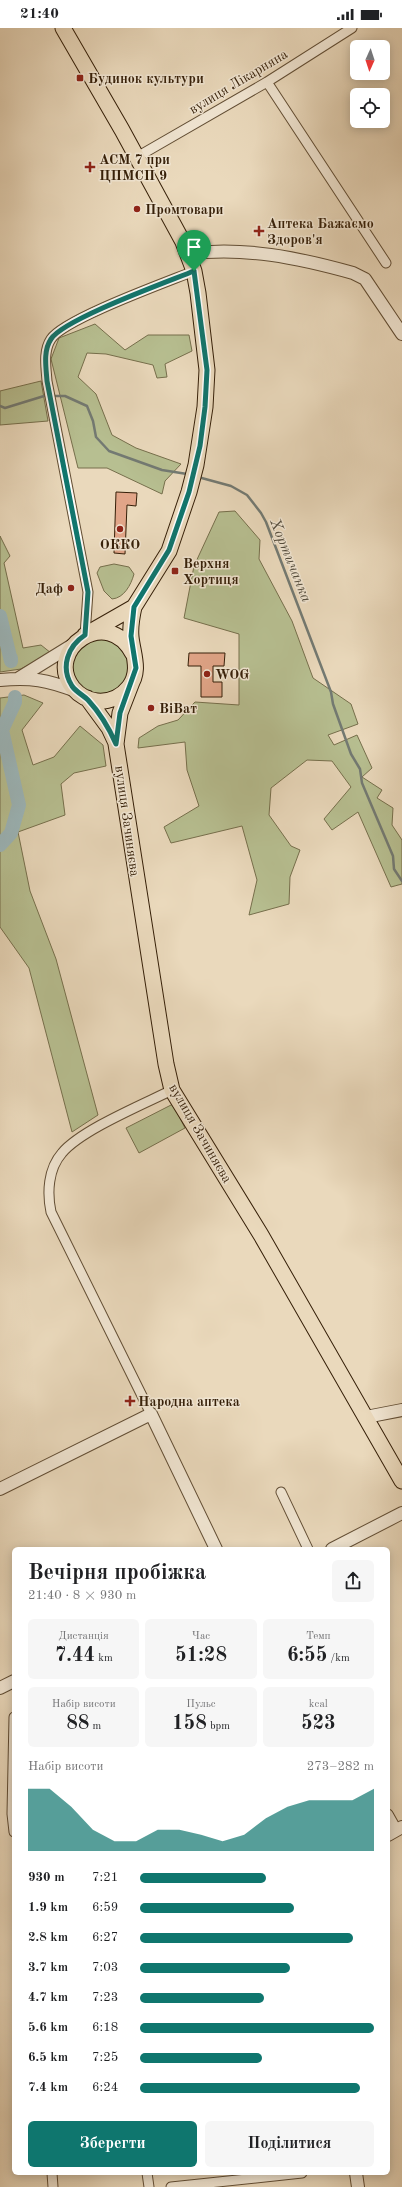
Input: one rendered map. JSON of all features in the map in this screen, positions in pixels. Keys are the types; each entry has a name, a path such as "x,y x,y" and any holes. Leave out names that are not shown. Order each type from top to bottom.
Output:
{"main road":[{"path":"63,28 176,228 187,254 194,271 207,370 205,407 196,465 189,492 169,550 134,607 131,636 136,668 120,713 116,744"},
{"path":"116,744 109,728 71,685 66,672 67,657 79,640 134,607"},
{"path":"79,640 99,632 113,634 126,642 134,654"},
{"path":"81,695 94,701 109,700 123,694 132,682"},
{"name":"вулиця Зачиняєва","path":"116,744 162,1042 172,1090 261,1235 311,1325 402,1481"}],"street":[{"name":"вулиця Лікарняна","path":"137,157 267,82 352,28"},
{"path":"267,82 386,263"},
{"path":"187,254 227,250 261,253 353,273 365,279 402,334"},
{"path":"19,678 79,640 88,592 49,391 45,356 51,340 62,328 129,296 194,271"},
{"path":"0,680 19,678 47,680 81,695"},
{"path":"172,1090 81,1137 62,1153 50,1181 49,1202 51,1212 215,1547"},
{"path":"366,1417 402,1410"},
{"path":"0,1489 151,1414"},
{"path":"281,1492 307,1547"},
{"path":"336,1547 402,1513"},
{"path":"0,1688 12,1682"},
{"path":"390,1818 396,1831"},
{"path":"52,2175 53,2187"},
{"path":"148,2175 149,2187"},
{"path":"171,2187 286,2175"},
{"path":"356,2175 358,2187"}],"green space":[{"path":"95,324 125,350 148,335 189,335 192,351 165,364 167,377 157,378 153,365 106,354 87,353 78,377 96,394 112,435 136,448 181,464 165,481 162,494 107,468 78,468 51,359 59,338"},
{"path":"41,381 48,421 0,425 0,391"},
{"path":"235,511 260,540 259,559 292,621 313,678 351,704 358,724 328,735 334,745 357,735 372,768 362,777 382,790 377,798 393,808 392,825 402,840 402,884 391,887 358,812 332,830 324,819 351,787 332,761 307,760 271,788 269,815 291,846 300,850 290,877 289,904 249,915 257,880 242,826 171,843 164,827 199,806 187,770 185,742 138,748 139,738 158,726 178,720 195,702 239,705 239,634 184,618 194,566 219,512"},
{"path":"0,536 10,556 4,563 23,648 41,645 51,653 21,669 0,672"},
{"path":"114,564 129,567 134,574 131,582 123,594 112,599 104,591 97,573 100,567"},
{"path":"111,638 130,661 127,677 121,685 108,692 94,694 87,692 76,682 71,664 82,642"},
{"path":"24,695 43,703 22,730 33,765 54,757 80,726 103,745 106,766 74,773 61,784 65,815 18,832 30,891 56,959 98,1115 72,1132 29,968 0,927 0,698"},
{"path":"173,1104 185,1128 139,1153 126,1128"}],"building":[{"name":"ОККО","path":"116,492 137,493 136,506 127,505 125,554 114,553"},
{"name":"WOG","path":"189,653 225,653 224,666 213,666 213,682 222,682 222,697 201,697 201,666 188,666"}],"waterway":[{"name":"Хортичанка","path":"0,406 5,408 44,396 65,396 87,406 93,421 96,437 109,451 162,470 187,474"},
{"name":"Хортичанка","path":"198,477 231,486 247,495 266,522 331,692 333,704 351,754 360,769 362,783 393,856 394,869 402,881"},
{"name":"Верхня Хортиця","path":"0,616 11,661 11,658"},
{"name":"Верхня Хортиця","path":"0,845 11,833 19,805 2,730 15,702 15,697"}],"place":[{"name":"Будинок культури","path":"80,78"},
{"name":"АСМ 7 при ЦПМСП 9","path":"90,167"},
{"name":"Промтовари","path":"137,209"},
{"name":"Аптека Бажаємо Здоров'я","path":"259,231"},
{"name":"ОККО","path":"120,529"},
{"name":"Верхня Хортиця","path":"175,571"},
{"name":"Даф","path":"71,588"},
{"name":"WOG","path":"207,674"},
{"name":"ВіВат","path":"151,708"},
{"name":"Народна аптека","path":"130,1401"}],"route":[{"path":"194,271 204,336 207,370 205,407 200,446 189,492 169,550 152,580 134,607 131,636 136,668 135,675 120,713 116,744 109,728 101,716 87,698 76,691 71,685 66,672 67,657 70,650 79,639 85,635 88,592 47,381 45,356 51,340 62,328 129,296 194,271"}]}
